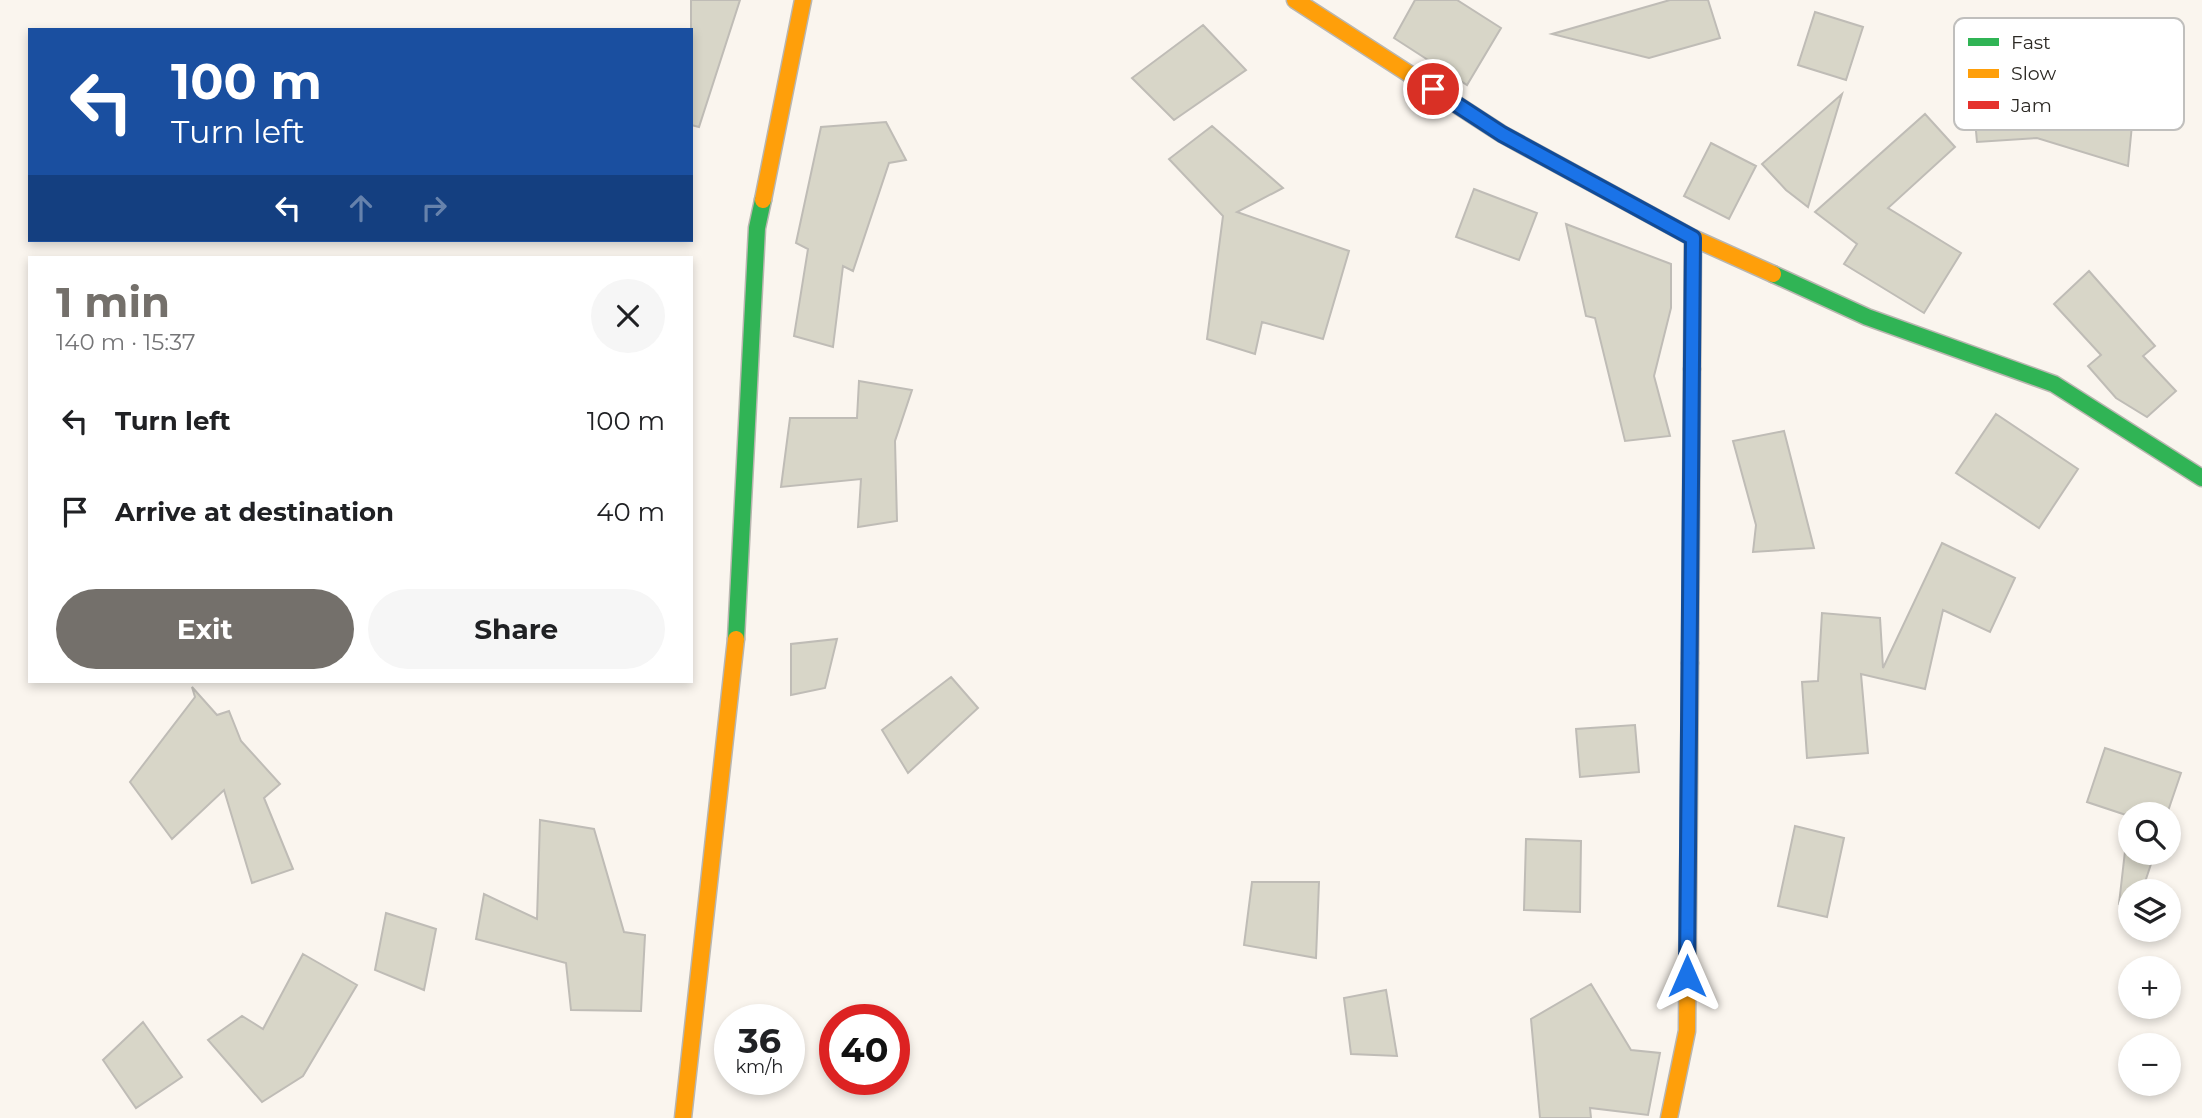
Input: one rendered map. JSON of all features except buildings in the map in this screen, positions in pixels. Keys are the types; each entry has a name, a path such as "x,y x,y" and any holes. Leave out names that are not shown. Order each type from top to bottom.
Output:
{"street":[{"path":"683,1118 737,627 757,228 803,0"},
{"path":"1295,0 1502,134 1693,238 1867,317 2054,384 2202,478"},
{"path":"1669,1118 1687,1031 1693,238"}],"traffic: fast":[{"path":"736,639 757,228 763,200"},
{"path":"1773,274 1867,317 2054,384 2202,478"}],"traffic: slow":[{"path":"763,200 803,0"},
{"path":"1295,0 1502,134 1693,238 1773,274"},
{"path":"1692,369 1693,238"},
{"path":"683,1118 736,639"},
{"path":"1669,1118 1687,1031 1690,663"}],"traffic: jam":[{"path":"1690,663 1692,369"}],"route":[{"path":"1433,89 1502,134 1693,238 1687,976"}]}
